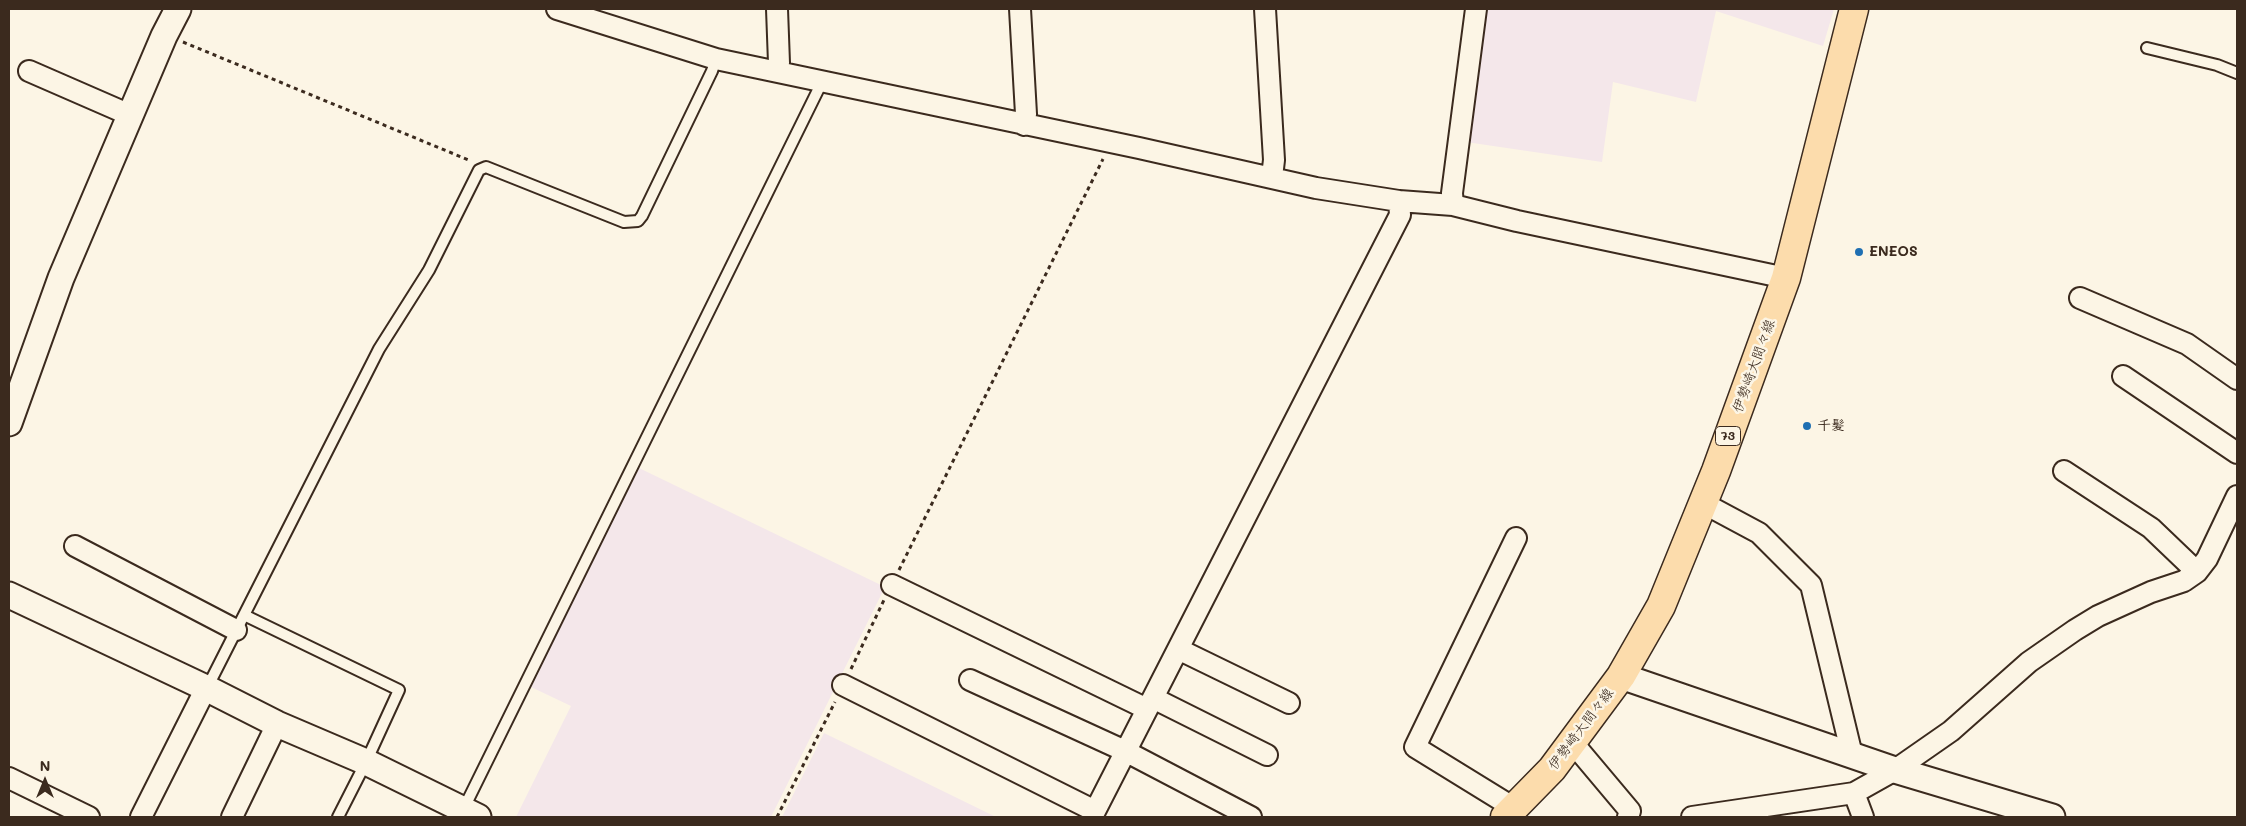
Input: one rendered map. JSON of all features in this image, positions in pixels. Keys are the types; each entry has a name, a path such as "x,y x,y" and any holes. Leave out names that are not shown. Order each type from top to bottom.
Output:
{"main road":[{"name":"伊勢崎大間々線","path":"1510,813 1552,769 1621,676 1661,606 1703,503 1786,278 1854,9"}],"street":[{"path":"9,423 60,278 164,36 178,9"},
{"path":"557,9 716,59 1272,177 1316,188 1399,201 1454,205 1517,221 1786,278"},
{"path":"774,71 779,63 777,9"},
{"path":"1020,9 1026,114 1024,125"},
{"path":"1265,9 1274,160 1272,177"},
{"path":"1454,205 1452,193 1476,9"},
{"path":"29,71 130,115"},
{"path":"843,685 1093,814 1400,215 1399,201"},
{"path":"2080,298 2187,344 2237,379"},
{"path":"2123,376 2237,453"},
{"path":"2064,471 2151,528 2197,572"},
{"path":"1692,817 1854,794 1895,770 1951,731 2028,662 2075,630 2098,616 2151,592 2184,581 2197,572 2207,559 2237,496"},
{"path":"1703,503 1759,533 1811,585 1852,755"},
{"path":"1510,813 1415,747 1516,538"},
{"path":"75,546 240,622"},
{"path":"892,585 1267,755"},
{"path":"9,595 206,688 277,724 366,762 467,815"},
{"path":"1178,648 1289,703"},
{"path":"1621,676 1895,770 2052,817"},
{"path":"970,680 1125,751 1251,817"},
{"path":"141,817 206,688"},
{"path":"232,817 277,724"},
{"path":"1572,742 1630,811 1628,817"},
{"path":"9,778 89,817"},
{"path":"1854,794 1863,817"}],"lane":[{"path":"2148,48 2217,64 2237,73"},
{"path":"206,688 379,349 429,270 479,170 486,166 624,222 638,221 696,105 716,59"},
{"path":"467,815 822,82"},
{"path":"240,622 399,690 338,817"}],"path":[{"path":"164,36 486,166"},
{"path":"777,817 1111,143"}],"shaded area":[{"path":"1485,9 1834,9 1823,46 1716,11 1696,102 1613,82 1602,162 1466,142 1476,98"},
{"path":"639,468 885,587 771,817 516,817 571,706 531,687"},
{"path":"824,733 996,817 782,817"}],"place":[{"name":"ENEOS","path":"1859,252"},
{"name":"千髪","path":"1807,426"}]}
